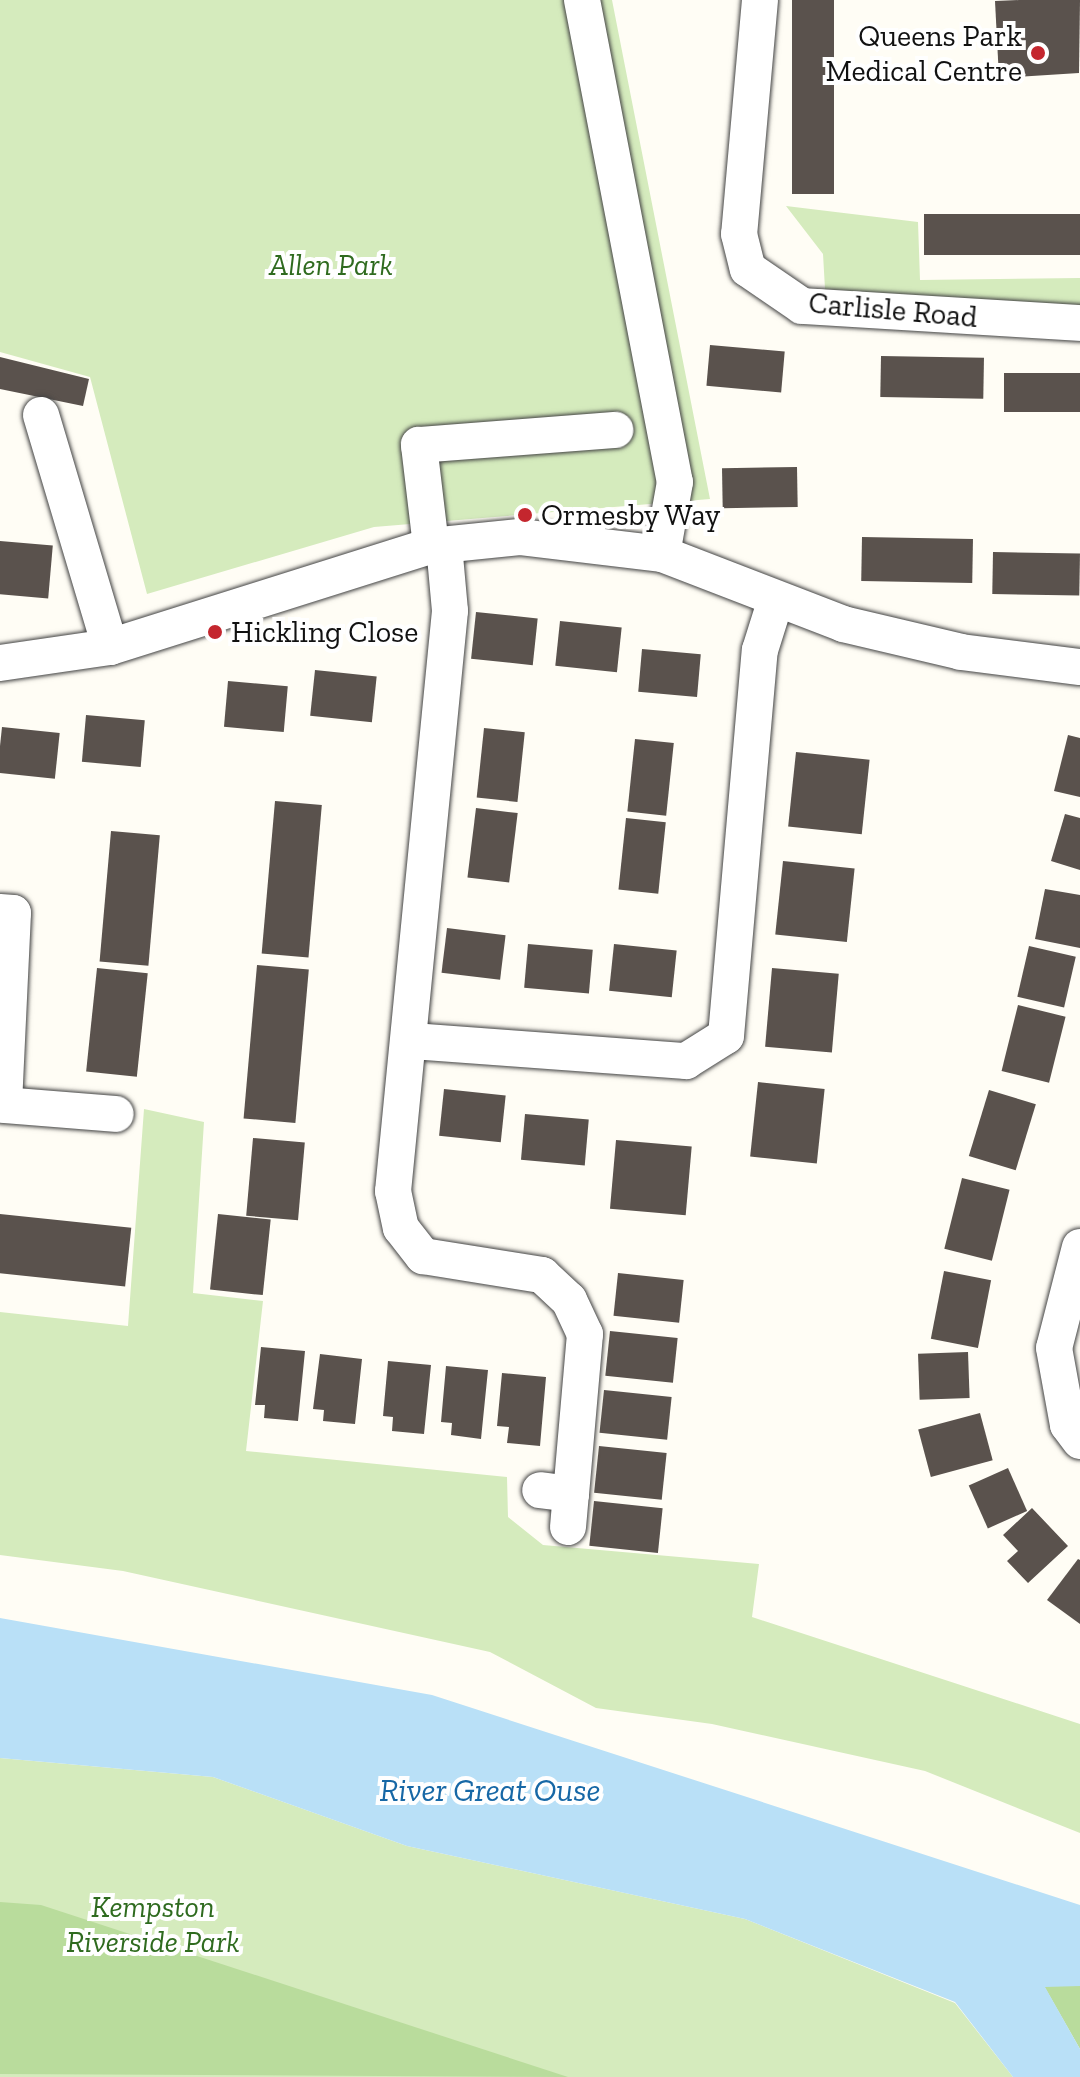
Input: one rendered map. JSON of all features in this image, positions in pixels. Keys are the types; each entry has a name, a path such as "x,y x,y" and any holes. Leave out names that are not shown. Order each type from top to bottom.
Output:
{"street":[{"path":"582,0 675,482 662,554"},
{"name":"Carlisle Road","path":"760,0 739,234 748,269 802,306 1080,323"},
{"path":"41,415 110,647"},
{"path":"559,1504 585,1334 569,1300 542,1275 423,1256 401,1228 393,1191 412,1041 450,611 419,445 615,430"},
{"path":"0,663 110,647 438,546 520,537 662,554 775,602 961,652 1080,667"},
{"path":"412,1041 686,1061 726,1036 760,650 775,602"},
{"path":"0,912 13,913 4,1105 116,1114"},
{"path":"1080,1247 1054,1348 1068,1425 1080,1441"}],"green space":[{"name":"Allen Park","path":"0,0 612,0 710,499 374,527 147,594 90,377 0,352"},
{"path":"786,206 918,222 920,280 1080,278 1080,311 825,289 823,254"},
{"path":"144,1109 204,1122 193,1293 263,1301 246,1451 507,1477 508,1517 543,1545 759,1564 752,1617 1080,1724 1080,1833 925,1771 712,1724 596,1708 490,1652 123,1571 0,1555 0,1312 128,1326"},
{"name":"Kempston Riverside Park","path":"0,1758 213,1777 407,1846 745,1919 955,2003 1013,2077 0,2077"},
{"path":"0,1902 41,1905 568,2077 0,2074"},
{"path":"1044,1986 1080,1986 1080,2049"}],"water":[{"name":"River Great Ouse","path":"0,1618 432,1695 1080,1905 1080,1986 1045,1987 1080,2049 1080,2077 1013,2077 955,2002 745,1919 407,1846 213,1777 0,1758"}],"building":[{"path":"792,0 834,0 834,194 792,194"},
{"name":"Queens Park Medical Centre","path":"1080,0 1079,73 999,78 995,1"},
{"path":"924,214 1080,214 1080,255 924,255"},
{"path":"710,345 785,352 781,392 706,386"},
{"path":"881,356 984,358 983,399 880,397"},
{"path":"0,357 89,379 83,406 0,389"},
{"path":"1004,373 1080,373 1080,412 1004,412"},
{"path":"797,467 798,507 723,508 722,468"},
{"path":"862,537 973,539 972,583 861,581"},
{"path":"0,541 53,546 48,598 0,594"},
{"path":"993,552 1080,554 1079,596 992,594"},
{"path":"476,612 538,618 533,665 471,659"},
{"path":"560,621 622,627 617,672 555,666"},
{"path":"642,649 701,654 697,697 638,692"},
{"path":"315,670 377,676 372,722 310,716"},
{"path":"228,681 288,686 284,732 224,727"},
{"path":"86,715 145,720 141,767 82,762"},
{"path":"2,727 60,733 55,779 0,773"},
{"path":"484,728 525,732 517,802 477,798"},
{"path":"1068,735 1080,738 1080,797 1054,791"},
{"path":"635,739 674,743 666,816 627,812"},
{"path":"796,752 870,760 862,834 788,827"},
{"path":"275,801 322,805 308,958 262,953"},
{"path":"476,808 518,813 509,883 467,877"},
{"path":"1065,814 1080,818 1080,870 1051,861"},
{"path":"626,818 666,822 658,894 618,890"},
{"path":"111,831 160,835 148,966 100,962"},
{"path":"783,861 855,869 847,942 775,935"},
{"path":"1045,889 1080,895 1080,948 1035,939"},
{"path":"447,928 506,935 500,980 442,973"},
{"path":"528,944 593,950 589,993 524,988"},
{"path":"614,944 677,951 672,997 609,991"},
{"path":"1029,946 1076,957 1064,1007 1017,997"},
{"path":"257,965 309,970 295,1123 244,1118"},
{"path":"97,968 148,973 137,1077 86,1071"},
{"path":"772,968 839,974 832,1053 765,1047"},
{"path":"1018,1005 1066,1017 1049,1083 1002,1071"},
{"path":"758,1082 825,1089 817,1164 750,1157"},
{"path":"444,1089 506,1095 501,1142 439,1136"},
{"path":"989,1090 1036,1104 1016,1170 969,1156"},
{"path":"525,1114 589,1120 585,1165 521,1160"},
{"path":"253,1138 305,1143 298,1220 246,1216"},
{"path":"616,1140 692,1147 686,1215 610,1209"},
{"path":"962,1178 1010,1190 992,1261 944,1249"},
{"path":"0,1214 131,1228 125,1286 0,1273"},
{"path":"218,1214 271,1220 263,1295 210,1290"},
{"path":"944,1271 991,1280 978,1348 931,1339"},
{"path":"618,1273 684,1280 679,1323 614,1316"},
{"path":"610,1331 678,1338 673,1383 605,1376"},
{"path":"261,1347 305,1351 298,1421 264,1418 265,1405 255,1405"},
{"path":"968,1352 970,1398 920,1400 918,1354"},
{"path":"320,1354 362,1359 355,1424 323,1421 324,1410 313,1409"},
{"path":"388,1361 431,1365 424,1434 392,1431 393,1417 383,1416"},
{"path":"446,1366 488,1370 481,1439 451,1435 452,1423 441,1422"},
{"path":"502,1373 546,1377 540,1446 507,1443 509,1427 497,1426"},
{"path":"604,1390 672,1397 667,1440 600,1433"},
{"path":"980,1413 993,1460 931,1477 918,1430"},
{"path":"599,1446 667,1453 662,1500 594,1493"},
{"path":"1008,1468 1027,1511 988,1528 969,1485"},
{"path":"594,1501 663,1508 658,1553 589,1546"},
{"path":"1032,1508 1068,1546 1028,1583 1007,1561 1018,1551 1003,1535"},
{"path":"1080,1560 1080,1624 1047,1600"}],"place":[{"name":"Queens Park Medical Centre","path":"1038,53"},
{"name":"Ormesby Way","path":"525,515"},
{"name":"Hickling Close","path":"215,632"}]}
